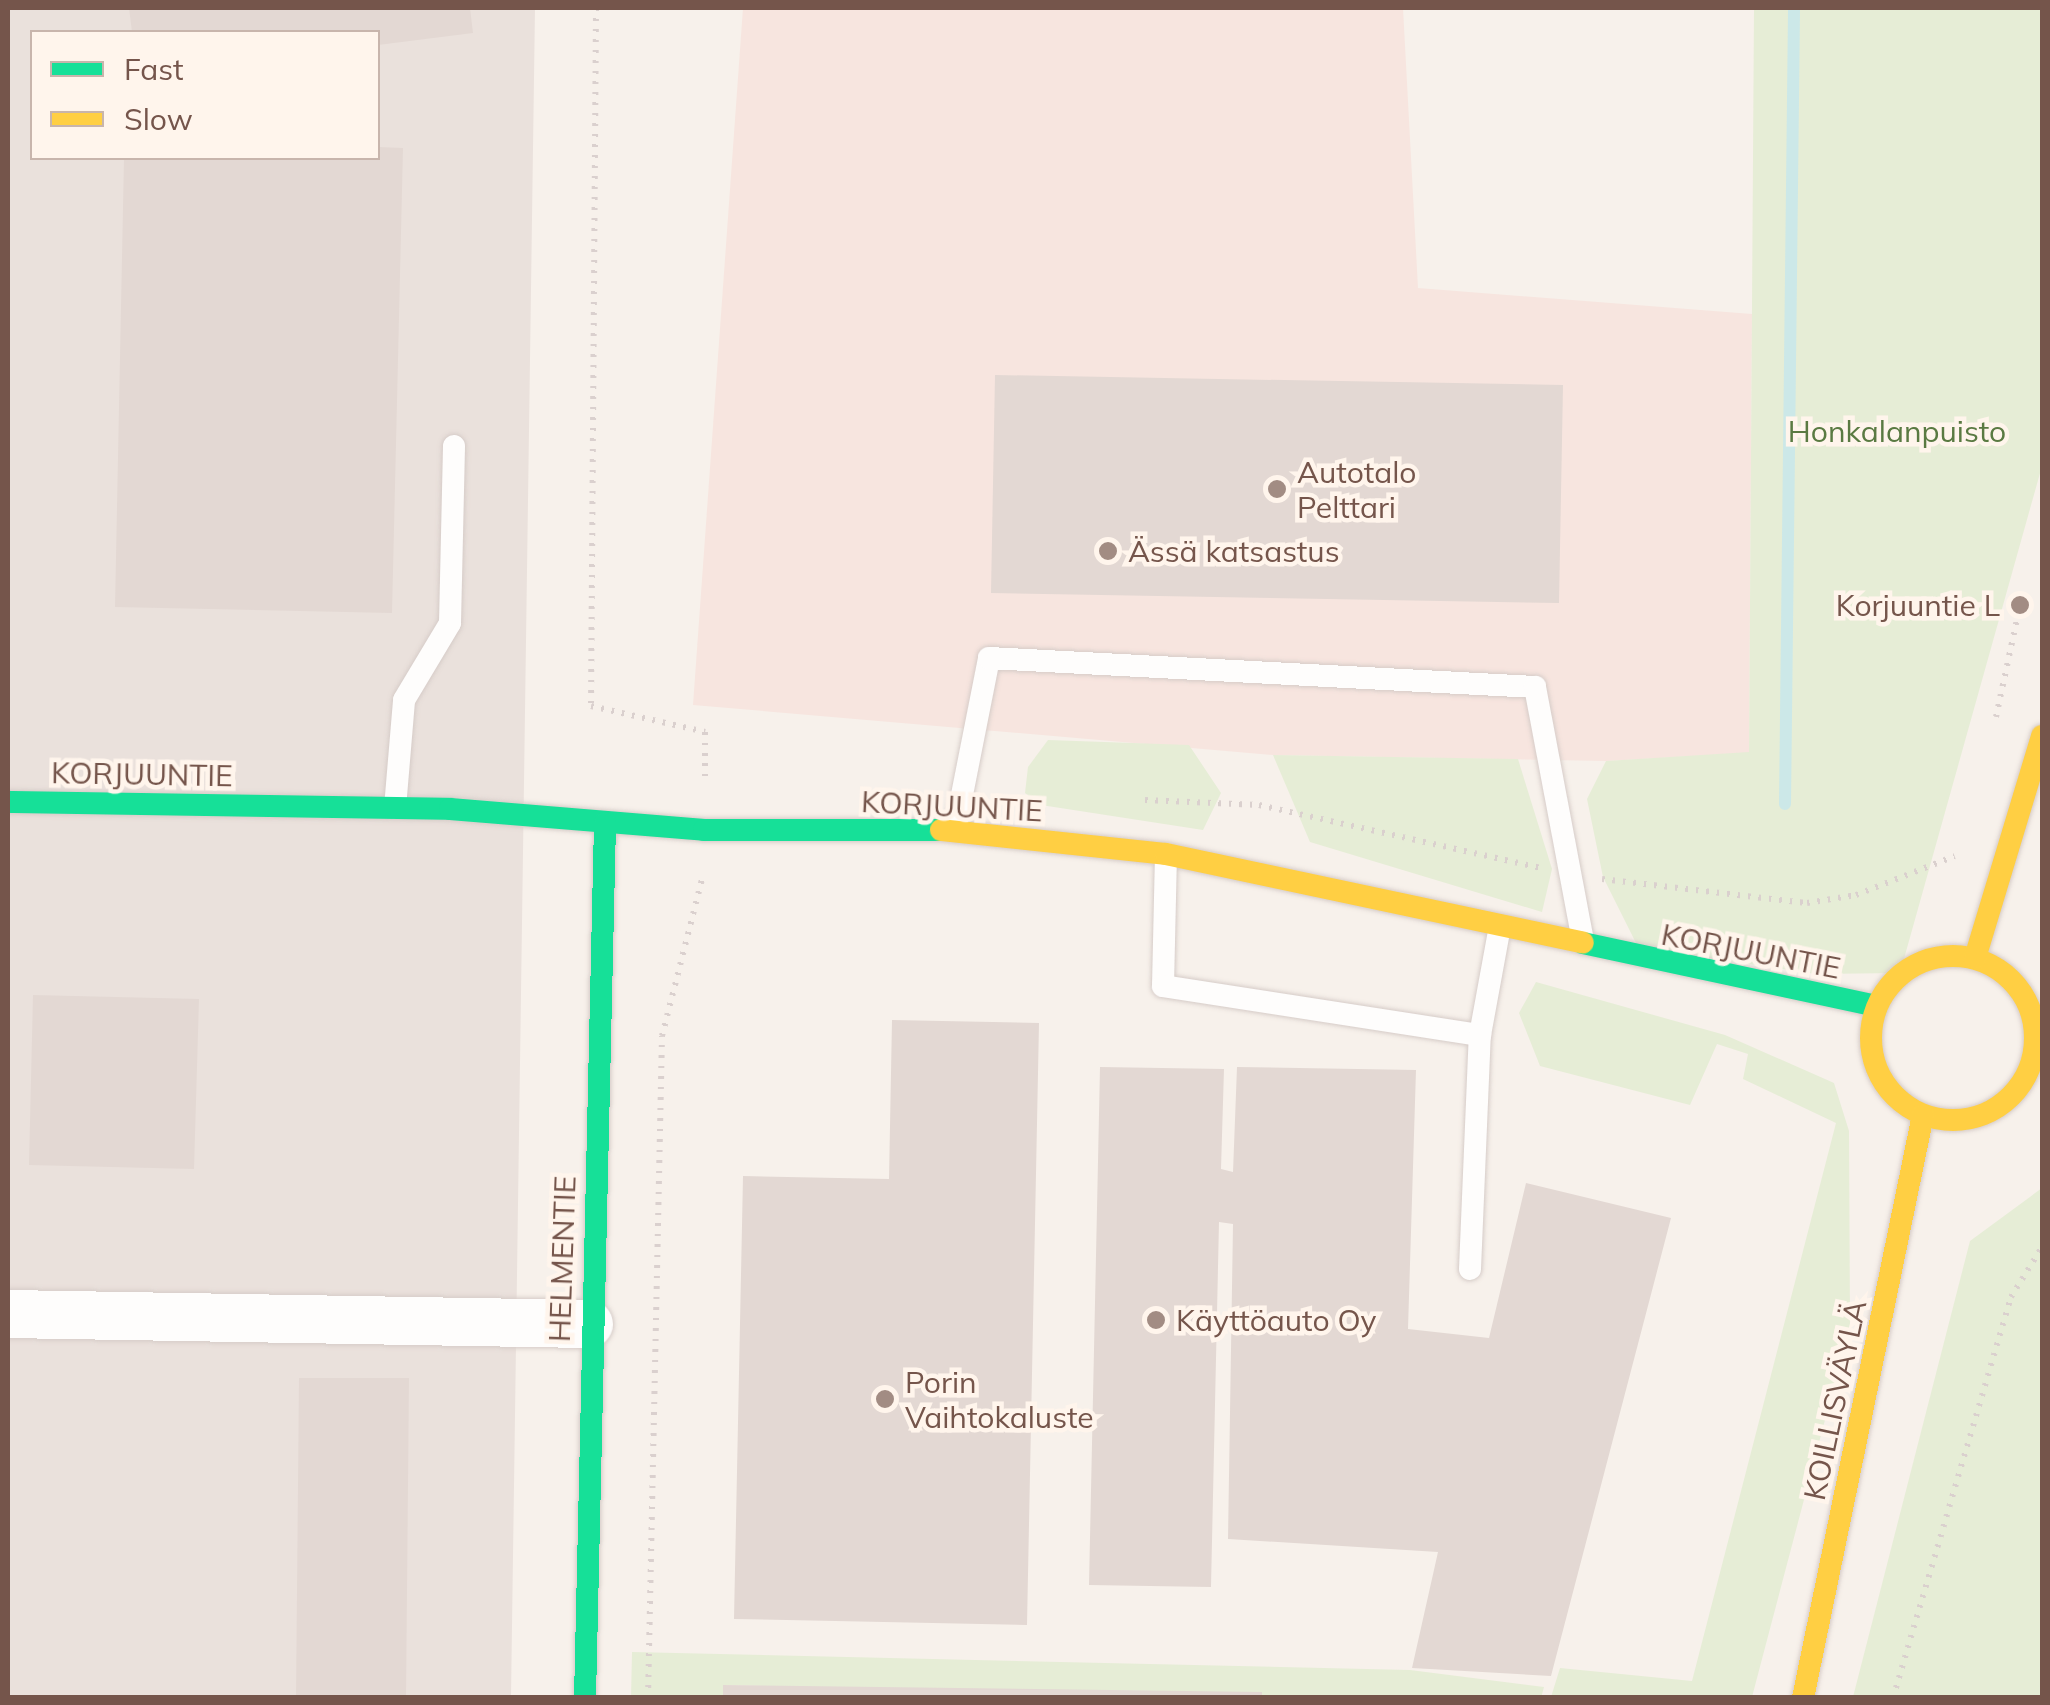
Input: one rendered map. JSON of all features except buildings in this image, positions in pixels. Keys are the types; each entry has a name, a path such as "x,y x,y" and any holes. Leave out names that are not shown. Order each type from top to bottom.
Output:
{"street":[{"path":"1975,958 2006,869 2042,736"},
{"name":"KORJUUNTIE","path":"8,802 395,808 605,823 954,830 1166,854 1500,926 1584,949 1876,1006"},
{"name":"HELMENTIE","path":"585,1698 589,1324 605,823"},
{"path":"1975,958 2019,988 2033,1025 2036,1066 1999,1106 1949,1120 1923,1115 1883,1082 1873,1058 1876,1006 1906,969 1975,958"},
{"name":"KOILLISVÄYLÄ","path":"1802,1698 1923,1115"},
{"path":"8,1314 589,1324"}],"lane":[{"path":"395,808 404,700 450,623 454,446"},
{"path":"954,830 989,658 1535,687 1574,876 1584,949"},
{"path":"1166,854 1163,986 1480,1035"},
{"path":"1470,1269 1480,1035 1500,926"}],"path":[{"path":"705,780 724,781"},
{"path":"1140,800 1259,805 1574,876 1807,903 1856,895 1954,856 2006,869"},
{"path":"1893,1698 2011,1296 2042,1247"}],"shaded area":[{"path":"8,8 535,8 511,1697 8,1698"},
{"path":"743,8 1403,8 1418,288 1752,314 1749,753 1606,761 1273,755 693,705"}],"green space":[{"name":"Honkalanpuisto","path":"1754,8 2042,8 2042,466 1900,973 1815,974 1638,947 1603,877 1587,799 1606,761 1749,752"},
{"path":"1048,740 1189,745 1221,793 1203,830 1041,805 1025,793 1028,767"},
{"path":"1273,755 1518,759 1552,869 1542,912 1310,842"},
{"path":"1536,982 1725,1035 1834,1083 1849,1131 1850,1325 1752,1697 1551,1697 1560,1668 1692,1681 1836,1123 1743,1079 1748,1054 1717,1044 1690,1105 1540,1066 1519,1013"},
{"path":"2042,1188 2042,1697 1853,1697 1970,1241"},
{"path":"632,1652 1410,1670 1544,1687 1541,1698 1262,1698 724,1685 723,1697 631,1698"}],"waterway":[{"path":"1785,804 1794,8"}],"traffic: fast":[{"path":"8,802 450,809 704,830 941,830"},
{"path":"585,1698 605,823"},
{"path":"1583,943 1876,1006"}],"traffic: slow":[{"path":"1975,958 2042,736"},
{"path":"941,830 1166,854 1583,943"},
{"path":"1953,956 1984,962 2011,980 2029,1007 2035,1038 2029,1069 2011,1096 1984,1114 1953,1120 1922,1114 1895,1096 1877,1069 1871,1038 1877,1007 1895,980 1922,962 1953,956"},
{"path":"1803,1698 1923,1115"}],"place":[{"name":"Autotalo Pelttari","path":"1277,489"},
{"name":"Ässä katsastus","path":"1108,551"},
{"name":"Korjuuntie L","path":"2020,605"},
{"name":"Käyttöauto Oy","path":"1156,1320"},
{"name":"Porin Vaihtokaluste","path":"885,1399"}]}
